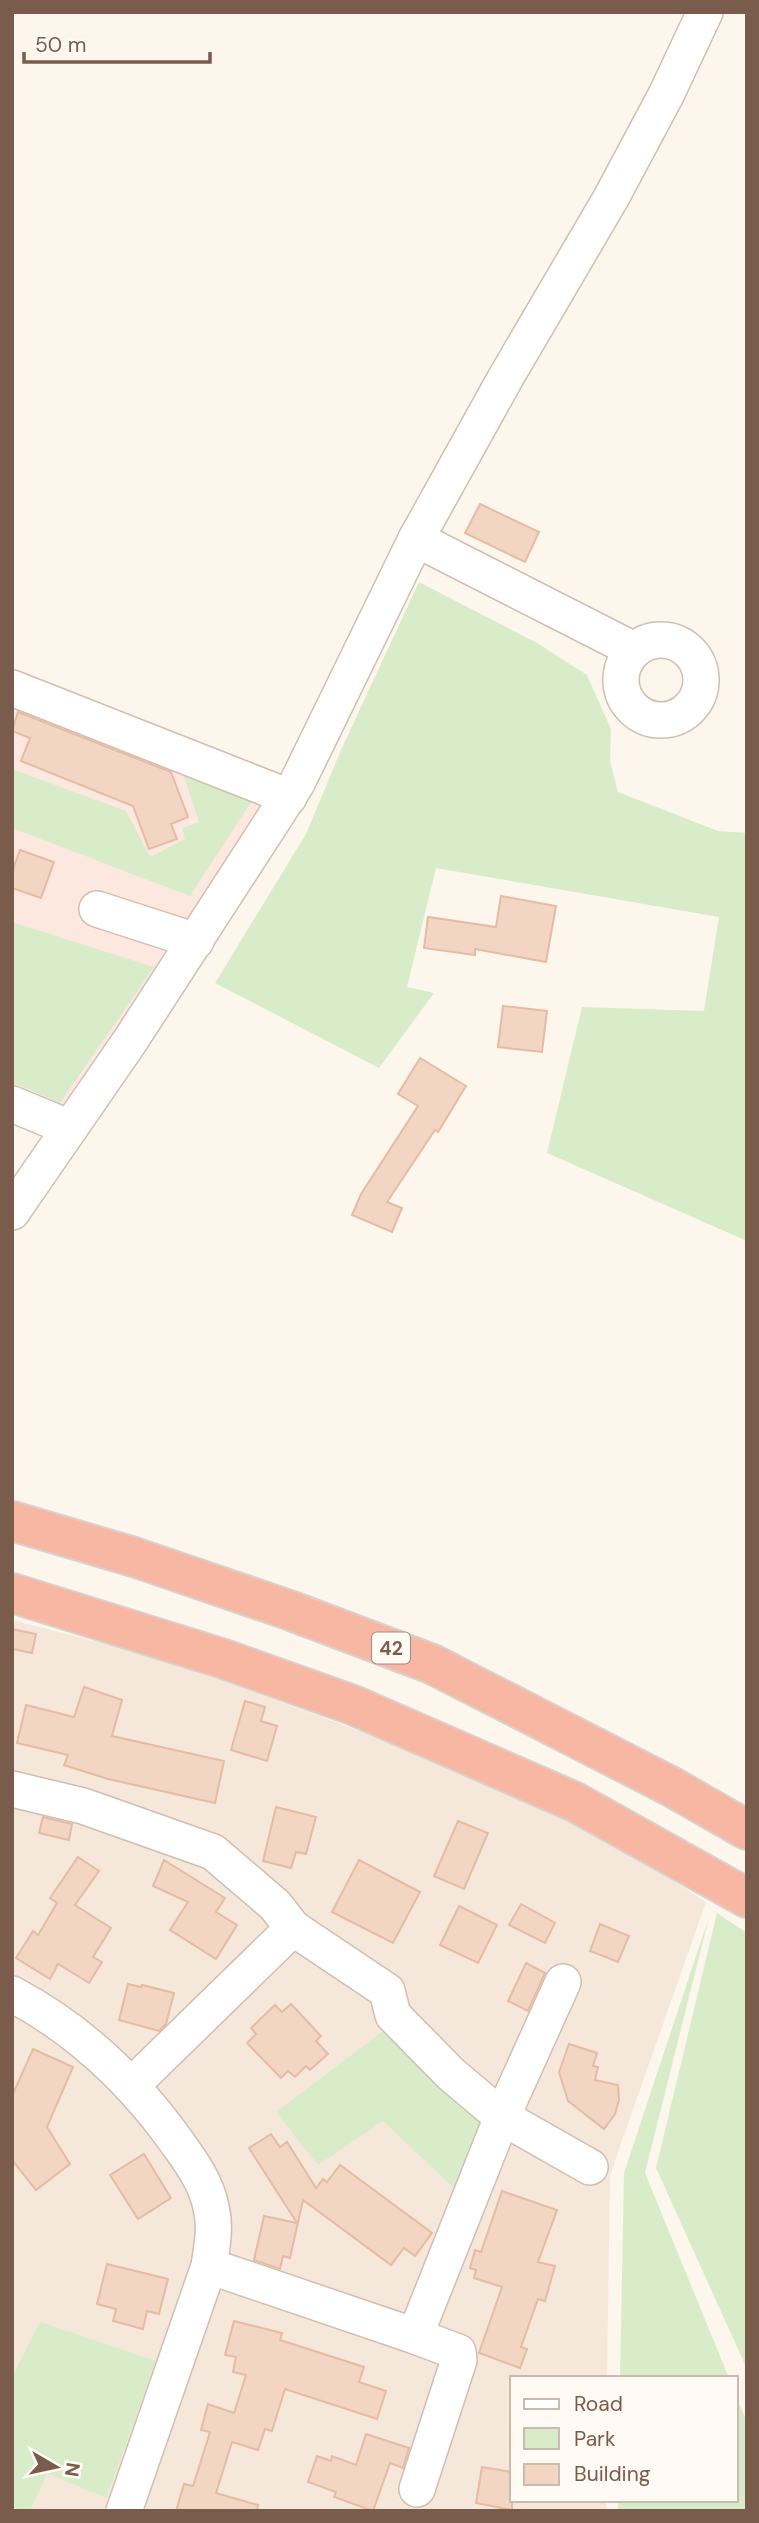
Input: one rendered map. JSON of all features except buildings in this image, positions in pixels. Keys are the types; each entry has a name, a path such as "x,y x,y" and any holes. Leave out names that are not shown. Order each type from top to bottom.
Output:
{"highway":[{"name":"42","path":"12,1521 147,1561 432,1664 672,1787 747,1830"},
{"path":"12,1593 221,1658 353,1705 575,1802 747,1898"}],"street":[{"path":"12,1212 289,797 415,539 611,198 666,94 705,12"},
{"path":"415,539 634,650"},
{"path":"12,688 289,797"},
{"path":"97,909 196,940"},
{"path":"12,1104 70,1128"},
{"path":"12,1788 83,1806 212,1852 275,1905 293,1928 387,1991 393,2015 451,2074 502,2117 590,2167"},
{"path":"131,2086 293,1928"},
{"path":"415,2336 502,2117 563,1982"},
{"path":"12,1994 56,2020 131,2086 172,2135 204,2183 211,2206 214,2228 209,2266 124,2511"},
{"path":"209,2266 458,2352 459,2360 417,2489"}],"shaded area":[{"path":"12,681 279,789 50,1137 12,1119"},
{"path":"12,1620 121,1648 201,1673 409,1749 560,1817 658,1871 706,1902 610,2175 607,2376 510,2376 510,2502 606,2502 606,2511 12,2511"}],"green space":[{"path":"419,582 537,643 587,675 611,729 610,761 618,792 718,831 747,833 747,1241 547,1153 582,1007 704,1011 719,917 436,868 407,987 434,993 379,1068 215,983 306,834 341,750"},
{"path":"181,768 255,796 190,896 12,828 12,769 126,811 150,857 185,839 182,828 199,822"},
{"path":"12,922 154,967 60,1103 12,1082"},
{"path":"717,1913 747,1933 747,2369 656,2168"},
{"path":"709,1917 645,2173 728,2376 620,2376 624,2173"},
{"path":"387,2028 487,2116 456,2190 383,2121 318,2165 276,2112"},
{"path":"40,2322 156,2361 106,2498 47,2473 30,2511 12,2511 12,2377"},
{"path":"738,2401 747,2422 747,2511 618,2511 618,2502 738,2502"}]}
